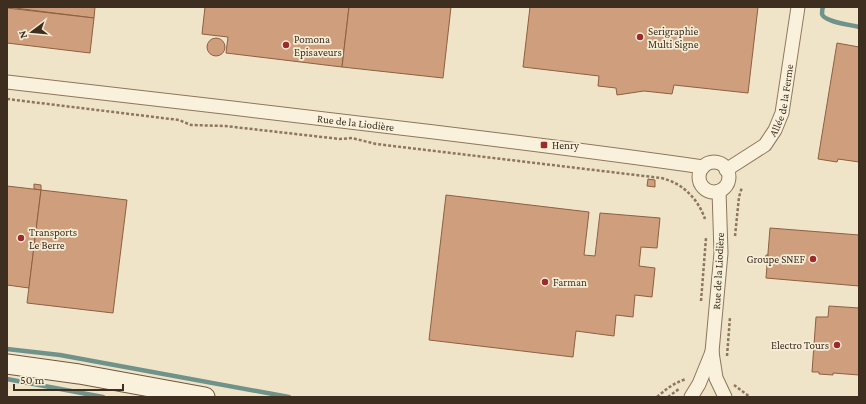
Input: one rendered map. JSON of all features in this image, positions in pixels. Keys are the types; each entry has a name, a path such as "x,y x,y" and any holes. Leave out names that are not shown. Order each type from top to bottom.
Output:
{"main road":[{"path":"7,364 79,374 205,397"}],"street":[{"name":"Allée de la Ferme","path":"726,170 765,145 775,130 782,113 798,7"},
{"name":"Rue de la Liodière","path":"7,82 264,111 567,148 703,167"},
{"path":"715,162 724,166 726,170 728,180 719,190 709,191 702,185 699,176 706,164 715,162"},
{"name":"Rue de la Liodière","path":"719,190 722,253 712,352 716,378 725,397"},
{"name":"Rue de la Liodière","path":"691,397 699,384 712,352"}],"path":[{"path":"7,99 179,120 191,125 225,126 340,139 352,138 376,144 661,178 676,182 695,199 702,211 706,224"},
{"path":"701,305 706,236"},
{"path":"657,397 665,389 676,382 689,378"},
{"path":"729,382 740,388 750,397"}],"building":[{"path":"7,7 95,7 94,18"},
{"name":"Pomona Episaveurs","path":"205,7 349,7 342,67 226,53 228,37 202,34"},
{"path":"349,7 451,7 443,78 342,67"},
{"name":"Serigraphie Multi Signe","path":"530,7 758,7 748,93 674,85 672,94 644,91 617,95 616,88 598,86 599,76 523,67"},
{"path":"7,8 94,18 90,53 7,43"},
{"path":"216,38 222,41 225,47 222,53 216,56 210,53 207,47 210,41"},
{"path":"837,43 859,47 859,162 838,159 837,162 818,159"},
{"path":"648,179 655,180 655,187 647,186"},
{"path":"34,184 41,185 41,190 34,189"},
{"name":"Transports Le Berre","path":"7,186 41,190 29,288 7,285"},
{"path":"41,190 127,200 113,313 27,303"},
{"name":"Farman","path":"446,195 589,212 584,255 595,256 600,213 660,218 657,248 641,247 639,266 655,268 652,297 635,295 633,317 616,315 614,336 576,331 573,357 429,340"},
{"name":"Groupe SNEF","path":"770,228 859,235 859,286 766,278"},
{"path":"766,255 768,255 767,263 765,263"},
{"name":"Electro Tours","path":"829,306 859,308 859,375 833,373 833,375 812,372 816,317 828,317"}],"waterway":[{"path":"823,7 822,14 824,17 839,23 859,27"},
{"path":"7,349 60,355 289,397"},
{"path":"7,379 103,397"}],"place":[{"name":"Serigraphie Multi Signe","path":"640,37"},
{"name":"Pomona Episaveurs","path":"286,45"},
{"name":"Henry","path":"544,145"},
{"name":"Transports Le Berre","path":"21,238"},
{"name":"Groupe SNEF","path":"813,259"},
{"name":"Farman","path":"545,282"},
{"name":"Electro Tours","path":"837,345"}]}
